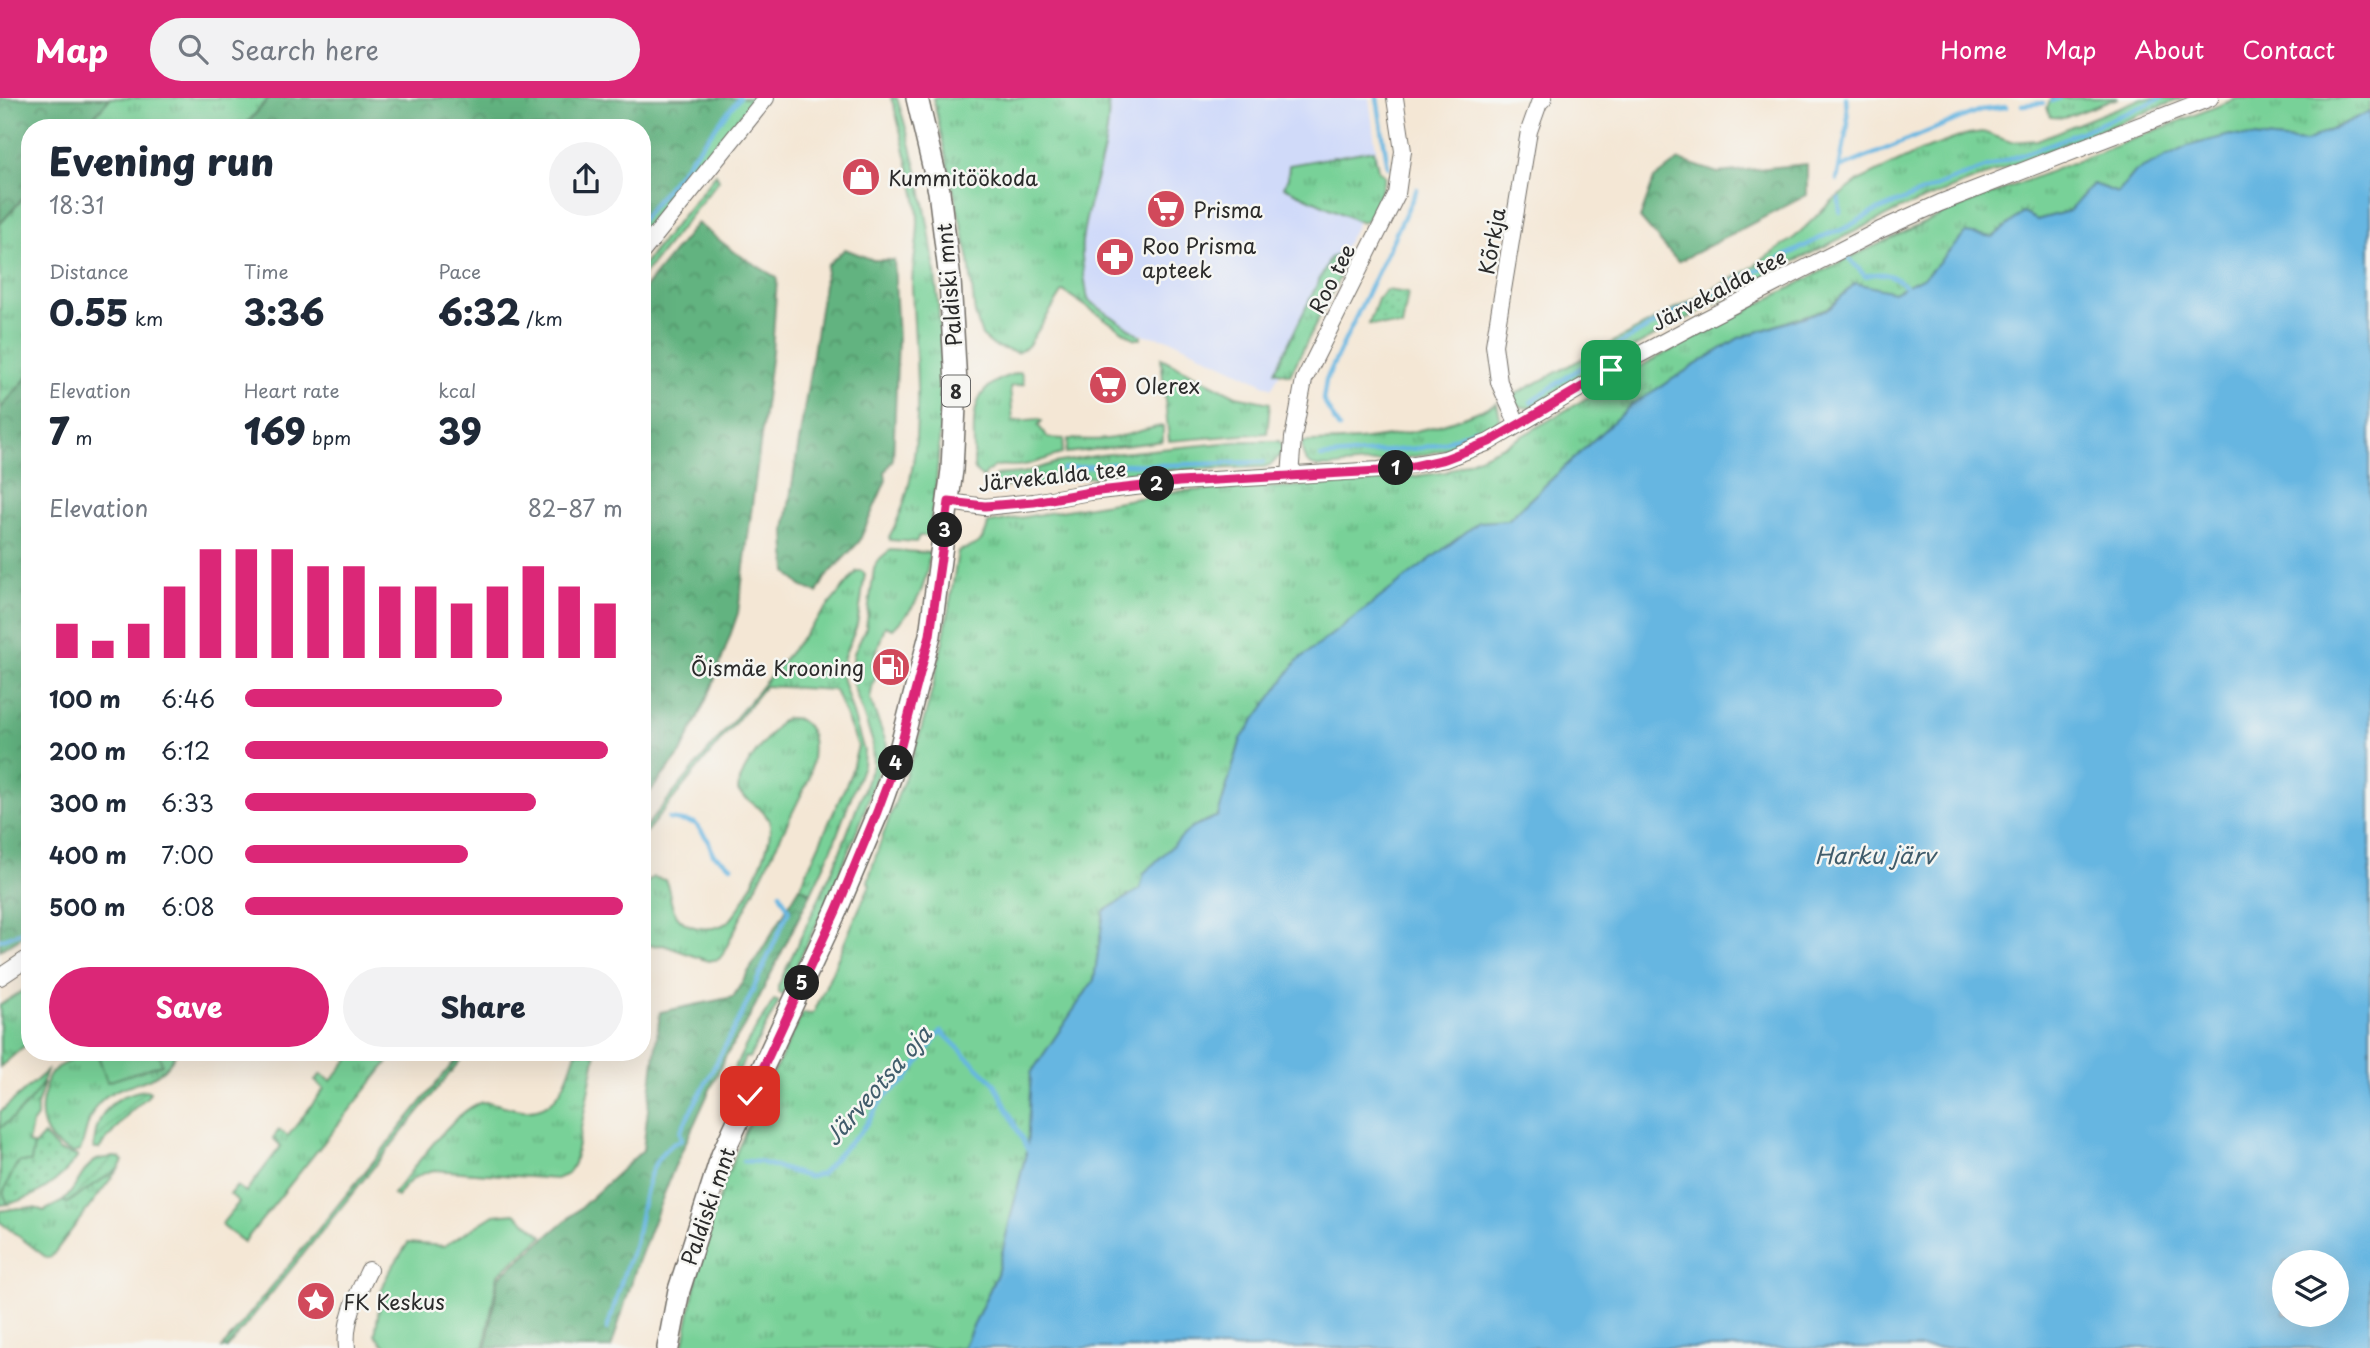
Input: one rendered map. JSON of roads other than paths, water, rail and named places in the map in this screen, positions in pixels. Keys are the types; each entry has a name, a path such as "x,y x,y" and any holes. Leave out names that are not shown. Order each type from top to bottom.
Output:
{"main road":[{"name":"Paldiski mnt","path":"668,1348 679,1290 722,1155 836,911 877,812 899,753 930,635 953,470 956,384 950,280 939,191 917,98"}],"street":[{"path":"651,241 766,98"},
{"name":"Roo tee","path":"1290,477 1293,438 1304,380 1396,194 1403,151 1395,98"},
{"name":"Kõrkja","path":"1518,425 1499,382 1494,345 1529,131 1539,103 1544,98"},
{"name":"Järvekalda tee","path":"949,502 985,506 1179,482 1290,477 1414,466 1468,451 1680,332 1880,230 1940,203 2210,98"},
{"path":"0,977 21,963"},
{"path":"347,1348 345,1336 351,1308 369,1270"}],"water":[{"name":"Harku järv","path":"2370,111 2370,1348 963,1348 997,1274 1027,1149 1031,1073 1094,980 1104,911 1140,889 1144,873 1192,827 1218,816 1241,739 1297,661 1479,522 1508,520 1631,405 1739,338 1830,308 1855,283 1894,292 1926,276 1966,233 1993,237 2023,213 2037,220 2069,211 2093,184 2118,193 2135,172 2188,146 2230,135 2306,142"}],"waterway":[{"path":"651,208 739,98"},
{"path":"1377,98 1388,167"},
{"path":"1837,180 1848,124 1846,98"},
{"path":"2052,101 2060,98"},
{"path":"1531,402 1566,377 1639,333 1830,233 1947,182 2061,140 2162,98"},
{"path":"2022,105 2043,103"},
{"path":"1840,168 1980,110 2006,107"},
{"path":"1339,428 1323,400 1326,380 1417,189"},
{"path":"1839,199 1840,212"},
{"path":"1849,258 1865,276 1887,275 1906,286"},
{"path":"1321,457 1421,448 1443,443 1475,429"},
{"path":"1063,469 1114,464 1263,462"},
{"path":"669,819 695,823 708,840 713,854 731,866"},
{"path":"607,1329 634,1247 652,1170 669,1146 682,1140 680,1132 743,1012 789,910 780,893"},
{"path":"0,940 21,932"},
{"name":"Järveotsa oja","path":"743,1161 760,1162 809,1177 821,1174 861,1132 884,1097 906,1080 941,1031 995,1084 1030,1152"}],"place":[{"name":"Kummitöökoda","path":"861,177"},
{"name":"Prisma","path":"1166,209"},
{"name":"Roo Prisma apteek","path":"1115,257"},
{"name":"Olerex","path":"1108,385"},
{"name":"Õismäe Krooning","path":"891,667"},
{"name":"FK Keskus","path":"316,1301"}]}
